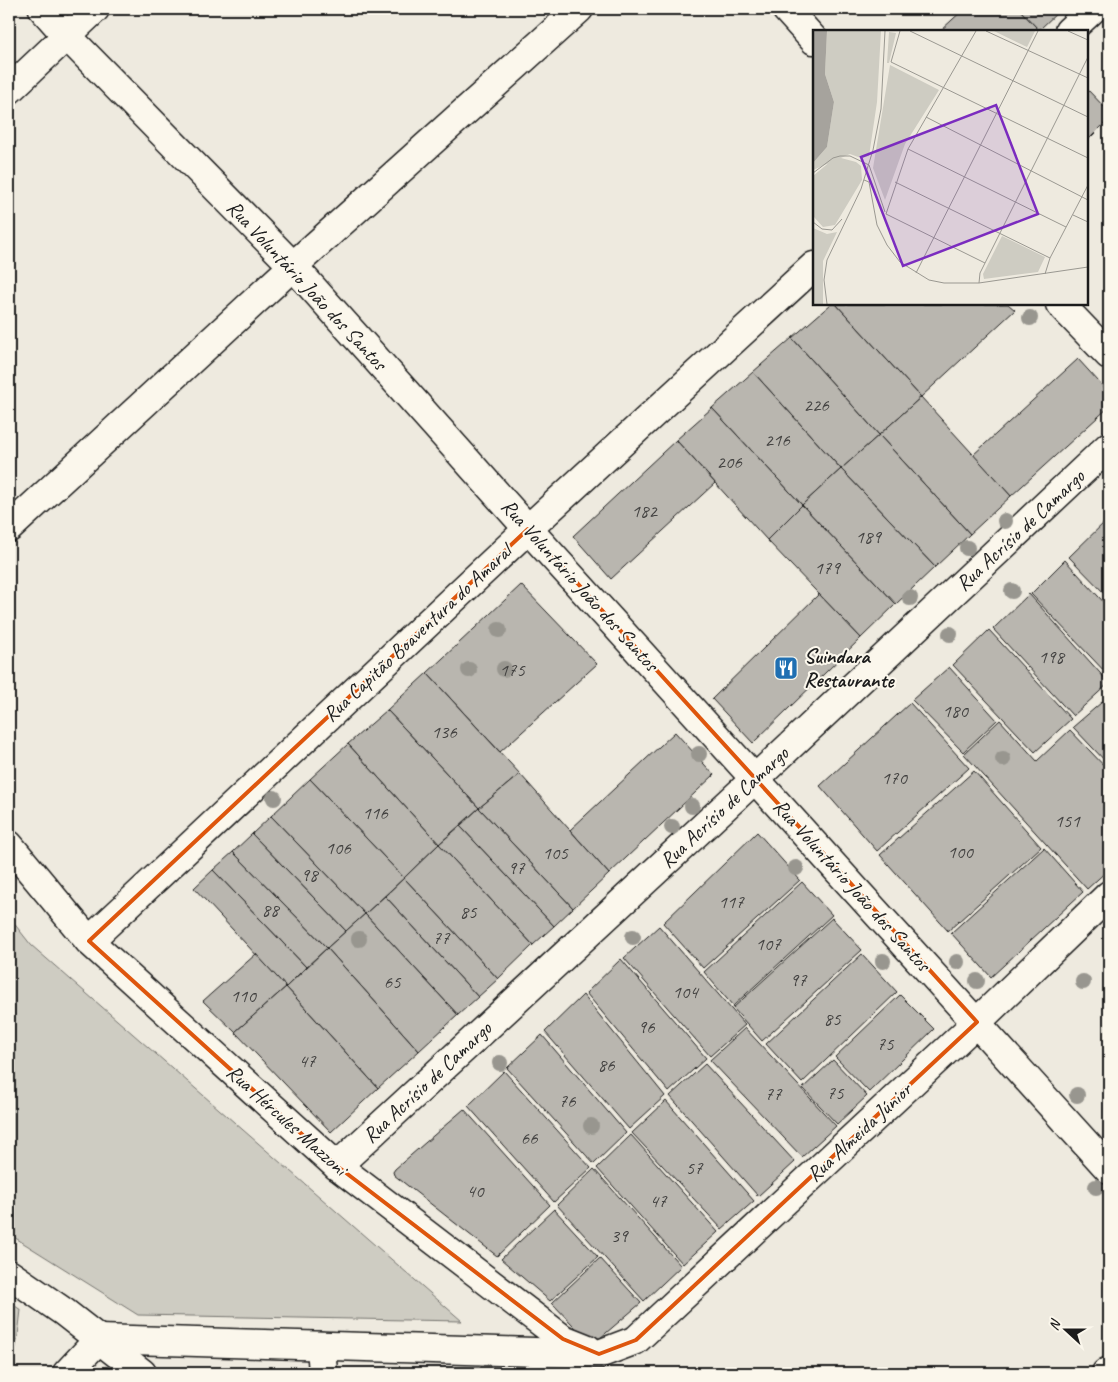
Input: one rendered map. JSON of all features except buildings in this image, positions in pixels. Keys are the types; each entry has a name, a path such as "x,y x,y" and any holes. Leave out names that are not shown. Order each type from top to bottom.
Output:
{"street":[{"name":"Rua Voluntário João dos Santos","path":"43,9 67,36 293,266 528,529 1109,1169"},
{"path":"9,90 95,9"},
{"path":"9,528 293,266 579,9"},
{"path":"786,9 813,39"},
{"path":"1070,30 1093,9"},
{"name":"Rua Capitão Boaventura do Amaral","path":"89,941 528,529 813,267"},
{"path":"1061,305 1109,355"},
{"name":"Rua Acrísio de Camargo","path":"336,1166 756,778 1109,446"},
{"name":"Rua Hércules Mazzoni","path":"9,845 89,941 336,1166 563,1339 599,1354"},
{"name":"Rua Almeida Júnior","path":"599,1354 636,1340 977,1022 1109,895"},
{"path":"9,1274 99,1339 142,1373"},
{"path":"67,1373 99,1339 599,1354"},
{"path":"320,1346 323,1373"}],"highlighted area":[{"path":"528,529 977,1022 636,1340 599,1354 563,1339 337,1166 89,941"}],"shaded area":[{"path":"9,917 31,945 462,1321 138,1315 9,1234"},
{"path":"9,1302 21,1310 11,1373 9,1373"}],"place":[{"name":"Suindara Restaurante","path":"786,668"}]}
